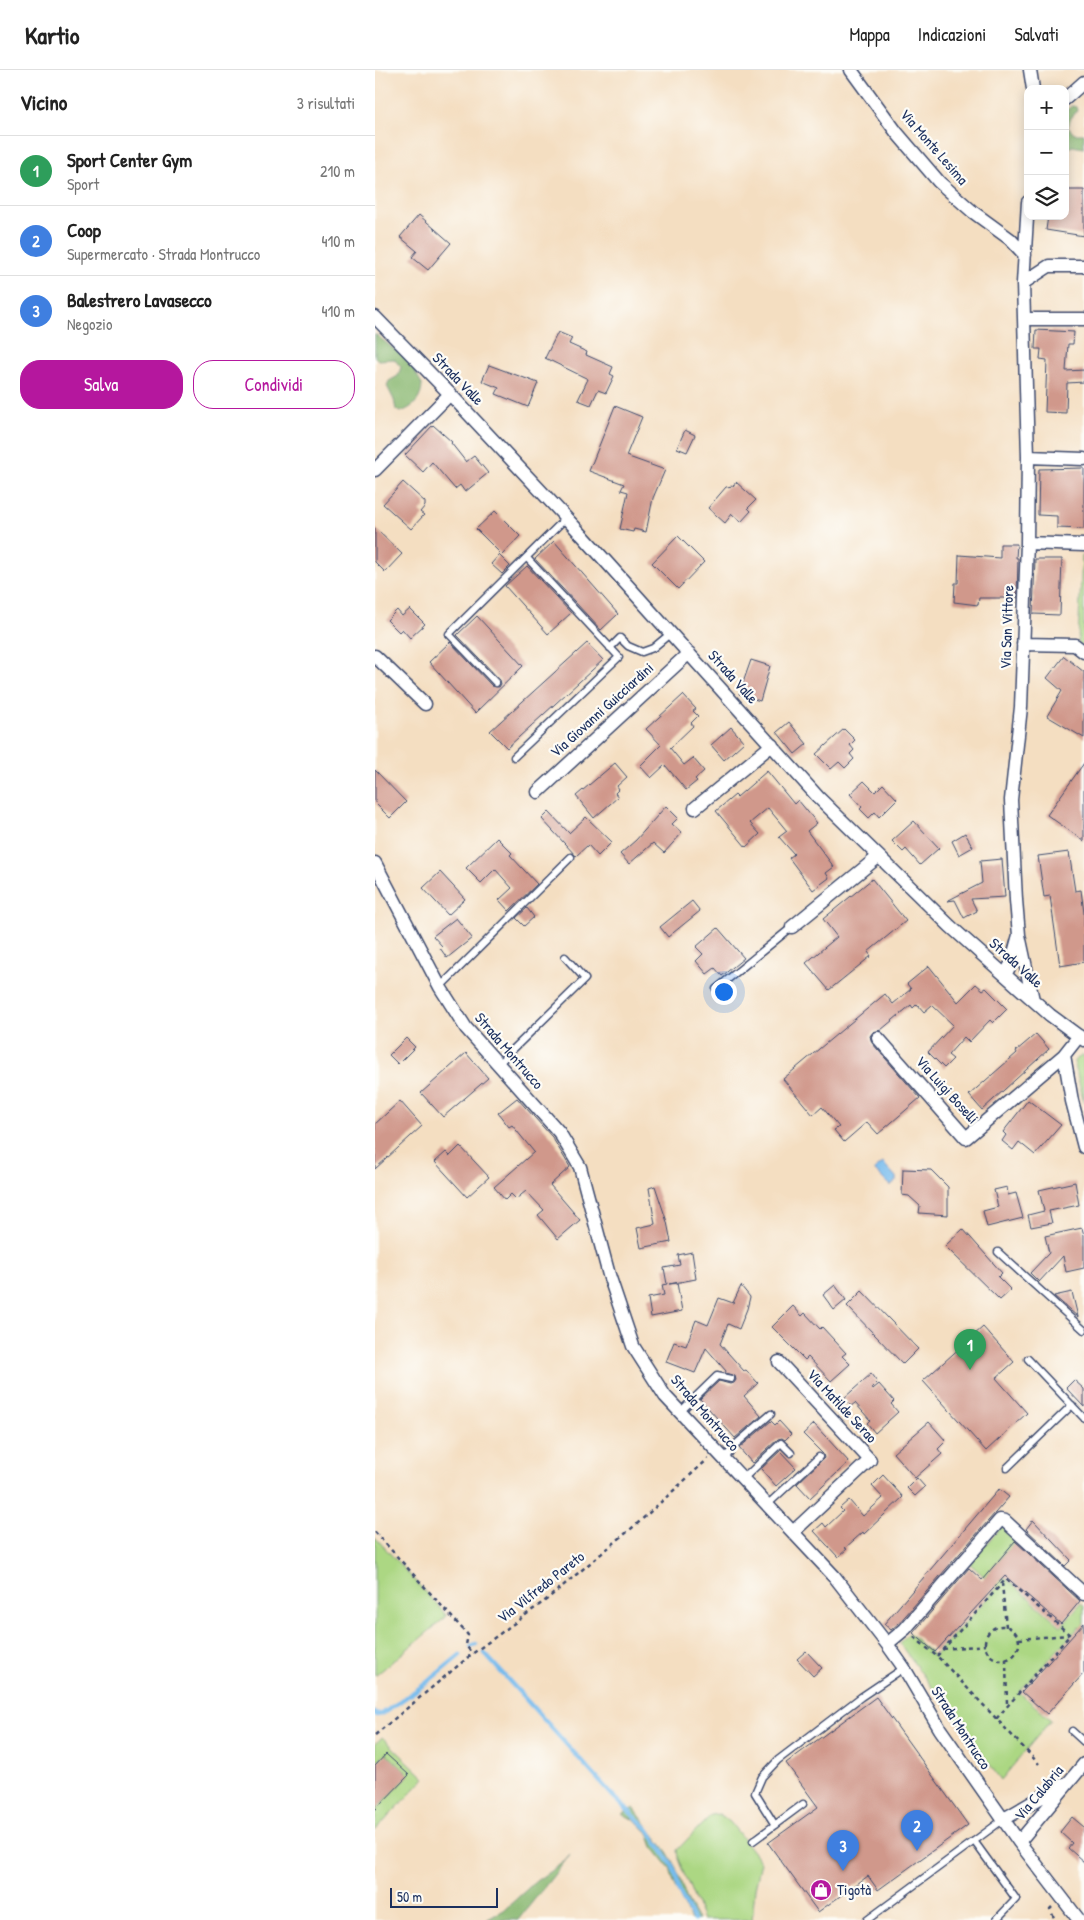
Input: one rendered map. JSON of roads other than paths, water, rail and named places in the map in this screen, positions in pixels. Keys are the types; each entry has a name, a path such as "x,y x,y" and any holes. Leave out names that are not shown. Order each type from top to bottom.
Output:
{"street":[{"name":"Via Monte Lesima","path":"851,70 897,132 939,182 973,212 1010,239 1025,255"},
{"path":"1031,70 1033,85"},
{"path":"1069,95 1084,82"},
{"name":"Via San Vittore","path":"1027,220 1023,282 1028,457 1027,543 1021,706 1011,800 1019,935 1033,1000"},
{"path":"1023,282 1049,266 1084,266"},
{"name":"Strada Valle","path":"375,317 566,518 818,797 878,857 1005,975 1050,1015 1081,1038"},
{"path":"1024,319 1084,320"},
{"path":"375,470 450,394"},
{"path":"1028,457 1084,460"},
{"path":"1027,543 1084,545"},
{"path":"1023,644 1075,645 1084,652"},
{"name":"Via Giovanni Guicciardini","path":"538,792 689,653"},
{"path":"375,656 425,704"},
{"path":"695,808 772,745"},
{"path":"792,926 878,857"},
{"name":"Strada Montrucco","path":"377,868 379,884 375,890 393,897"},
{"name":"Strada Montrucco","path":"377,868 440,987 466,1028 497,1065 559,1132 580,1167 609,1275 633,1346 665,1396 834,1576 904,1668 940,1729 1070,1914 1079,1920"},
{"name":"Via San Vittore","path":"1005,975 1011,964 1019,935"},
{"name":"Via Luigi Boselli","path":"878,1038 966,1138 1064,1055"},
{"path":"1081,1038 1064,1055 1072,1101 1084,1147"},
{"name":"Via Matilde Serao","path":"779,1362 871,1460 793,1532"},
{"path":"887,1644 905,1629 1000,1520 1005,1521 1084,1594"},
{"name":"Via Calabria","path":"1019,1842 1084,1764"},
{"path":"1004,1819 1068,1782"}],"lane":[{"path":"495,683 449,634 566,518"},
{"path":"514,757 619,657 527,558"},
{"path":"610,648 620,638 634,650 643,652 653,648 671,633"},
{"path":"440,987 571,857"},
{"path":"716,989 792,926"},
{"path":"497,1065 585,979 565,957"},
{"path":"998,1252 1084,1330"},
{"path":"1028,1359 1084,1418"},
{"path":"680,1412 717,1376 731,1378"},
{"path":"1007,1468 1072,1405"},
{"path":"720,1455 735,1446 771,1414"},
{"path":"743,1479 781,1443 791,1453"},
{"path":"767,1505 819,1457"},
{"path":"775,1825 755,1793 762,1777 786,1754 861,1697 904,1668"},
{"path":"1072,1731 1084,1742"},
{"path":"753,1841 803,1804"},
{"path":"867,1920 1004,1819"},
{"path":"974,1840 1016,1899 996,1920"}],"water":[{"path":"883,1163 896,1177 896,1181 890,1186 875,1171"}],"waterway":[{"path":"471,1646 476,1644"},
{"path":"484,1653 613,1796 648,1829 672,1865 676,1874 678,1890 694,1920"},
{"path":"375,1713 377,1715 382,1714 425,1684 460,1655"}],"place":[{"name":"Sport Center Gym","path":"970,1370"},
{"name":"Coop","path":"917,1851"},
{"name":"Balestrero Lavasecco","path":"843,1871"},
{"name":"Tigotà","path":"821,1890"}]}
